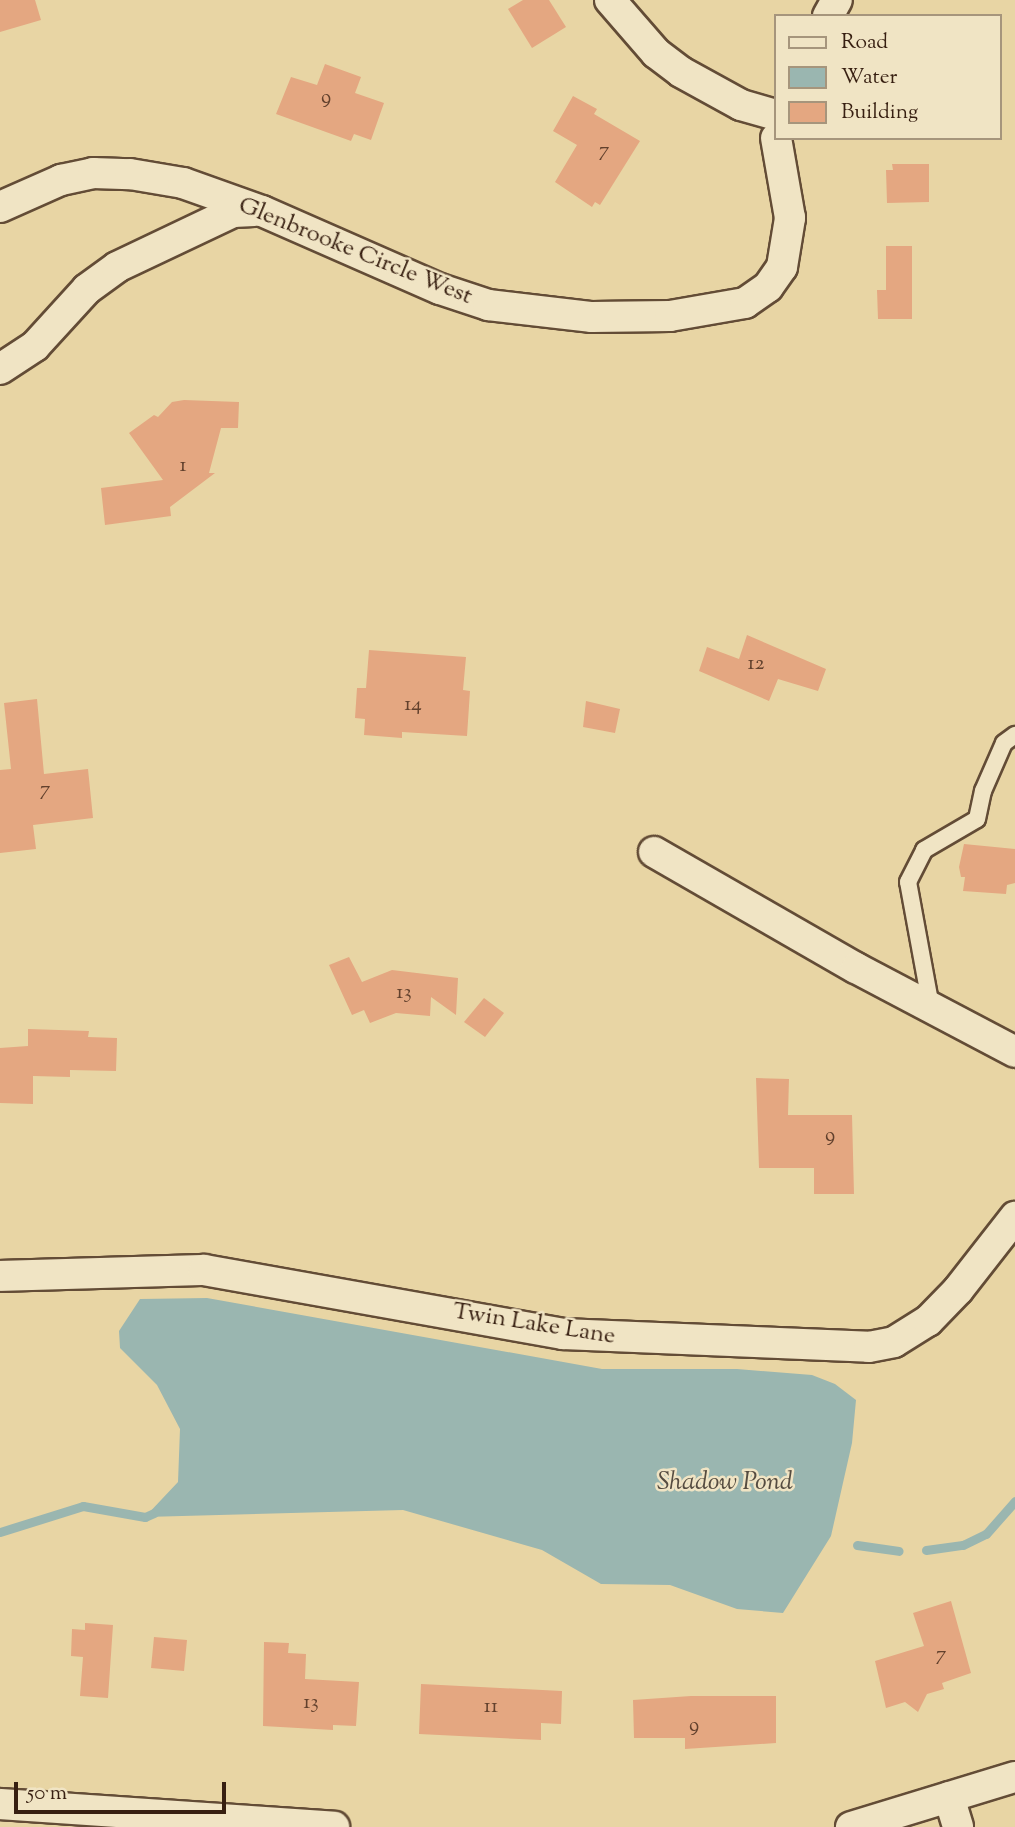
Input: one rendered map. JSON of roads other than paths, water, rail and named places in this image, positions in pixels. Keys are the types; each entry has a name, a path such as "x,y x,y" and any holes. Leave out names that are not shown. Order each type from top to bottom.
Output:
{"street":[{"path":"610,0 656,53 681,72 741,105 774,115"},
{"name":"Glenbrooke Circle West","path":"0,207 61,180 93,173 183,183 262,211 440,289 488,305 592,317 718,311 745,303 768,287 788,251 790,218 776,140"},
{"path":"0,369 35,346 87,289 117,267 233,212 262,211"},
{"path":"654,852 931,1010 1015,1052"},
{"name":"Twin Lake Lane","path":"0,1276 204,1270 563,1334 869,1347 894,1342 928,1321 958,1290 1015,1217"},
{"path":"851,1827 1015,1777"},
{"path":"949,1797 958,1827"},
{"path":"0,1804 334,1827"}],"lane":[{"path":"931,1010 920,967 908,882 924,850 977,819 983,792 1004,743 1015,735"}],"water":[{"name":"Shadow Pond","path":"207,1298 602,1369 737,1369 812,1375 835,1384 856,1400 852,1443 831,1536 783,1613 737,1609 670,1585 601,1584 542,1550 403,1510 145,1517 178,1482 180,1429 157,1385 120,1348 119,1331 140,1299"}],"waterway":[{"path":"926,1550 963,1545 986,1534 1015,1501"},
{"path":"0,1532 83,1506 145,1517 154,1513"},
{"path":"857,1545 899,1551"}]}
